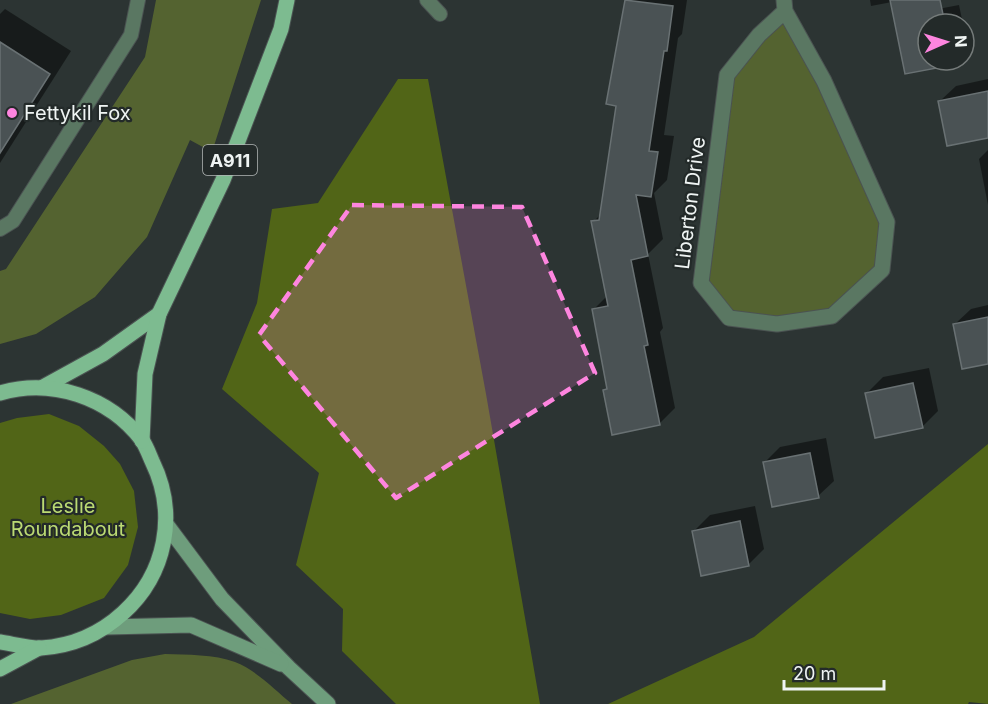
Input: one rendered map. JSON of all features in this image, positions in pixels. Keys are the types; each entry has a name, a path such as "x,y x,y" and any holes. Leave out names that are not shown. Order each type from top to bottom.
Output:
{"main road":[{"name":"A911","path":"142,441 145,374 159,314 219,189 281,29 286,0"},
{"name":"A911","path":"43,387 103,354 159,314"},
{"name":"A911","path":"0,393 15,388 43,387 81,394 115,413 142,441 161,480 166,524 158,564 138,600 107,627 75,642 39,648 0,642"},
{"path":"166,524 222,599 289,668 328,704"},
{"path":"107,627 191,625 289,668"},
{"name":"A911","path":"0,669 39,648"}],"street":[{"name":"Liberton Drive","path":"785,6 824,81 887,222 882,270 832,316 777,324 729,318 701,283 727,75 785,6"}],"lane":[{"path":"0,229 13,221 131,34 138,0"},
{"path":"427,0 440,14"}],"highlighted area":[{"path":"352,205 522,207 595,373 396,498 259,335"}],"green space":[{"path":"156,0 261,0 212,152 190,140 147,237 95,297 36,334 0,344 0,271 6,269 145,57"},
{"path":"785,11 887,222 882,270 832,316 729,318 701,283 727,75"},
{"path":"398,79 428,79 540,704 396,704 342,651 343,609 296,565 319,473 222,389 257,303 272,209 318,203"},
{"name":"Leslie Roundabout","path":"49,414 79,426 104,446 120,464 134,491 138,527 128,565 104,598 61,615 30,619 0,613 0,423 17,418"},
{"path":"988,444 988,704 969,702 968,704 608,704 754,637"},
{"path":"165,654 209,656 235,662 258,675 292,704 11,704 132,660"}],"building":[{"path":"625,0 673,6 649,151 658,152 651,197 636,195 648,256 631,260 648,345 644,346 660,425 612,435 603,390 607,389 592,309 608,306 591,221 599,220 616,106 606,104"},
{"path":"890,0 940,0 942,12 916,12 916,72 905,74"},
{"name":"Fettykil Fox","path":"0,42 50,74 0,153"},
{"path":"988,91 988,138 947,146 938,101"},
{"path":"988,317 988,364 962,369 953,324"},
{"path":"913,383 923,428 875,438 865,393"},
{"path":"810,453 819,498 772,507 763,462"},
{"path":"740,521 749,566 701,576 692,531"}],"place":[{"name":"Fettykil Fox","path":"12,113"}]}
